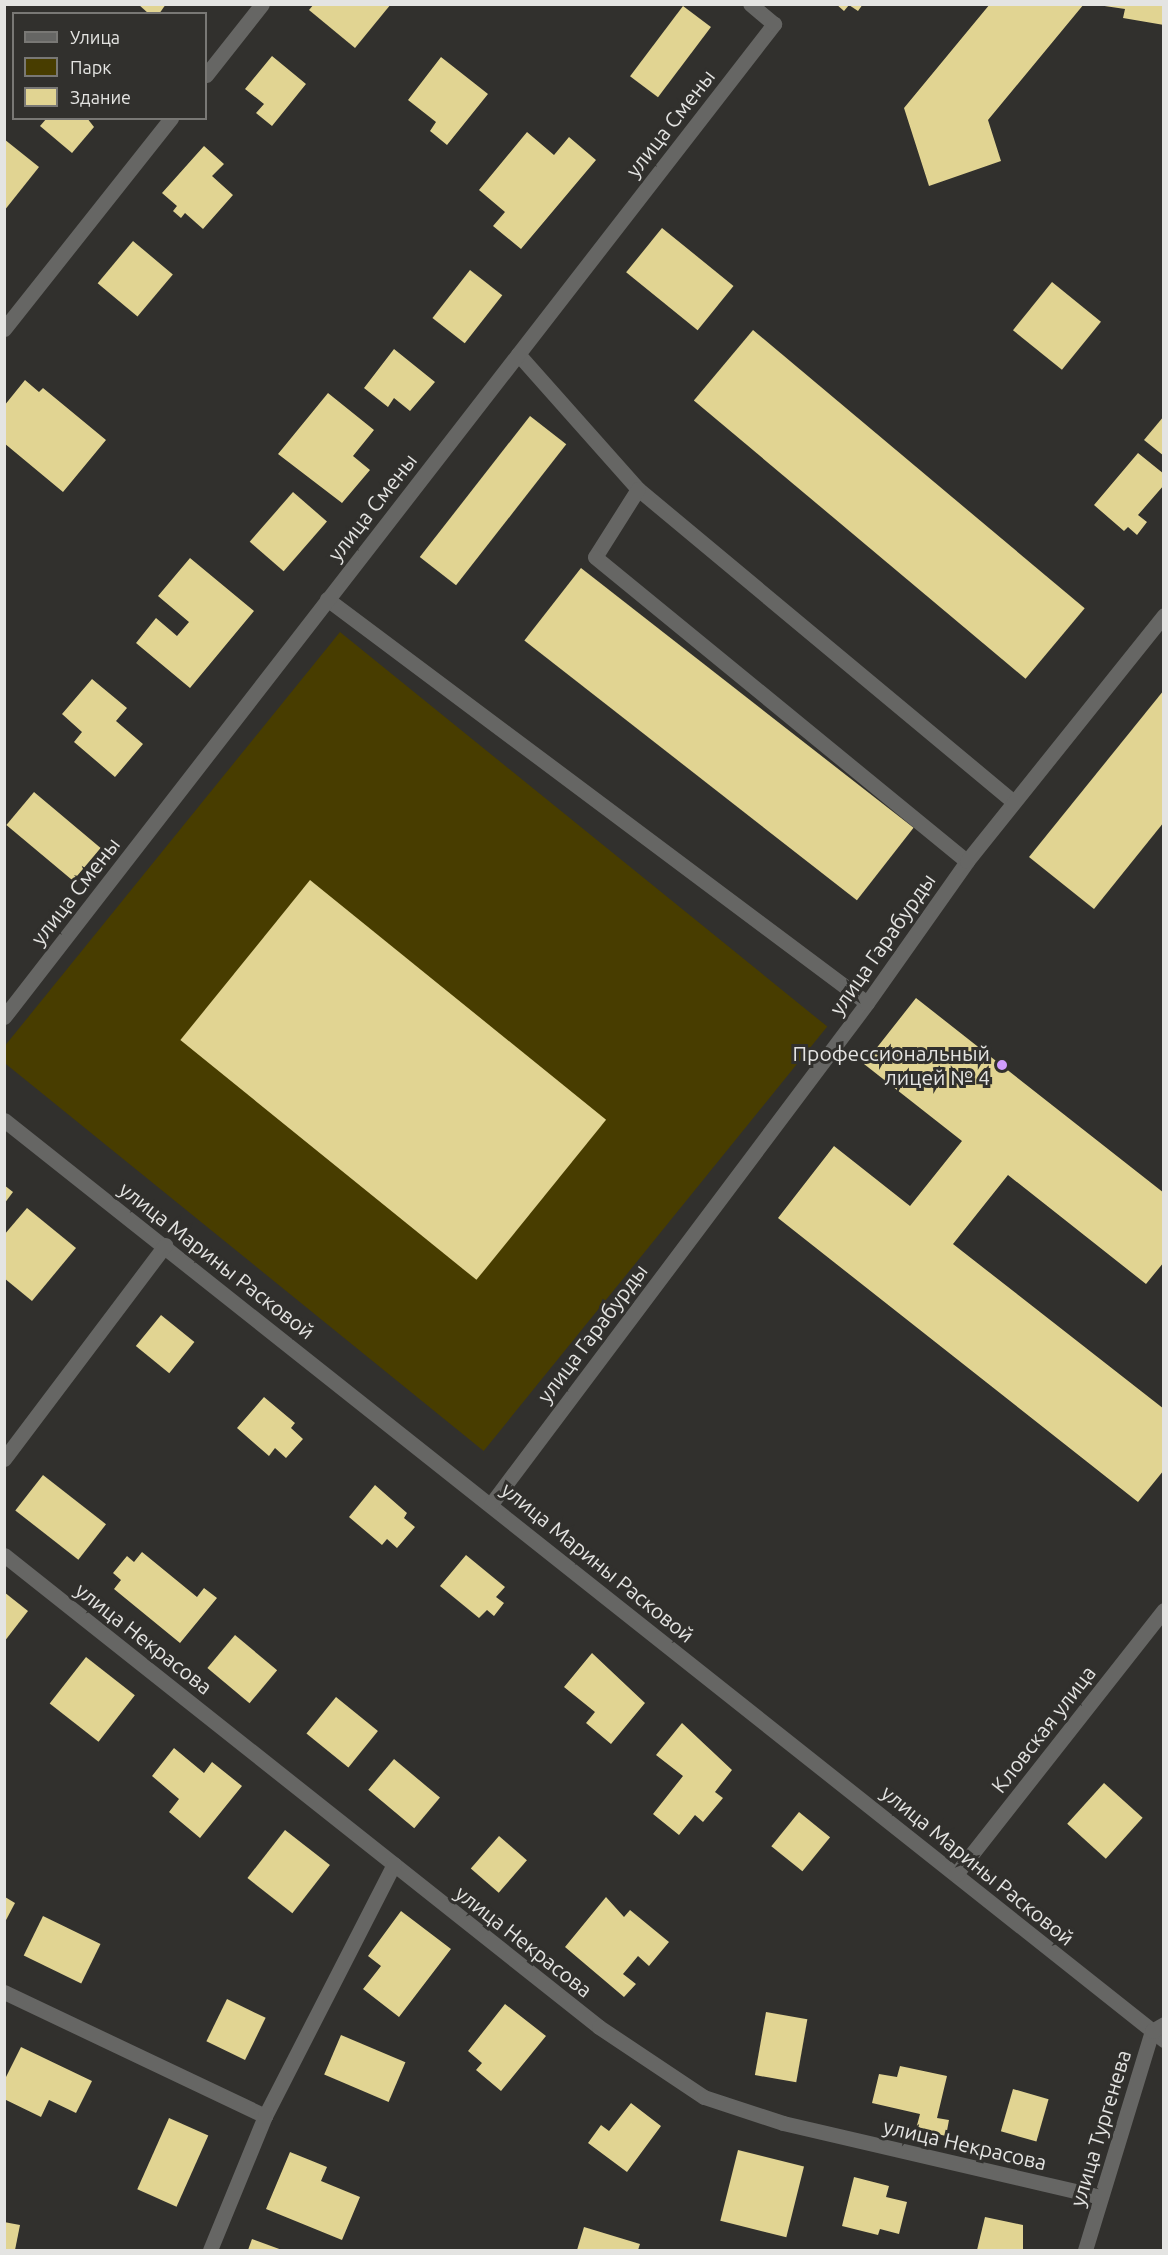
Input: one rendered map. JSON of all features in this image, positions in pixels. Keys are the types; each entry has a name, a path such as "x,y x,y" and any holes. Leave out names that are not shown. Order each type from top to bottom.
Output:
{"street":[{"path":"207,74 262,4"},
{"name":"улица Смены","path":"4,1017 774,24 750,4"},
{"path":"4,329 169,120"},
{"path":"518,354 638,489 1014,802"},
{"path":"638,489 595,557 967,861"},
{"path":"327,599 867,1003"},
{"name":"улица Гарабурды","path":"491,1504 867,1003 967,861 1164,615"},
{"name":"улица Марины Расковой","path":"4,1120 165,1245 956,1875 1160,2032"},
{"path":"4,1459 165,1245"},
{"name":"улица Некрасова","path":"4,1555 599,2027 704,2097 783,2123 1100,2197"},
{"name":"Кловская улица","path":"956,1875 1164,1610"},
{"path":"210,2250 265,2116 394,1864"},
{"path":"4,1992 265,2116"},
{"name":"улица Тургенева","path":"1085,2250 1100,2197 1160,2032"}],"green space":[{"path":"340,632 827,1027 484,1451 4,1062 4,1047"}],"building":[{"path":"138,4 166,4 160,12 147,12"},
{"path":"314,4 391,4 355,48 309,10"},
{"path":"836,4 863,4 858,11 849,5 844,11"},
{"path":"990,4 1084,4 988,120 1001,161 929,186 904,108"},
{"path":"1091,4 1164,4 1164,25 1123,18 1125,9"},
{"path":"683,6 711,27 658,97 630,76"},
{"path":"272,56 306,84 272,126 256,113 264,104 245,89"},
{"path":"441,57 488,94 447,145 430,131 436,122 408,100"},
{"path":"45,120 89,120 94,127 72,153 40,126"},
{"path":"527,132 554,155 569,137 596,160 521,249 493,226 505,212 479,190"},
{"path":"4,139 39,167 4,211"},
{"path":"204,146 224,164 212,176 233,195 203,229 185,213 181,218 173,211 177,206 162,193"},
{"path":"662,228 733,286 698,330 626,272"},
{"path":"133,241 173,274 137,317 98,283"},
{"path":"470,270 502,295 465,343 432,318"},
{"path":"1052,282 1101,322 1062,370 1013,330"},
{"path":"753,330 1085,608 1026,679 694,400"},
{"path":"394,349 435,382 410,411 394,398 388,407 364,388"},
{"path":"25,380 39,392 43,388 106,440 63,492 4,443 4,406"},
{"path":"328,393 374,430 353,456 370,470 342,503 278,454"},
{"path":"530,416 566,444 456,585 420,557"},
{"path":"1164,416 1164,456 1144,440"},
{"path":"1138,453 1164,474 1164,485 1138,515 1147,522 1137,535 1128,527 1124,531 1094,505"},
{"path":"293,492 327,522 284,571 250,542"},
{"path":"190,558 254,611 190,688 136,643 156,618 177,636 189,622 158,596"},
{"path":"581,568 914,828 857,900 524,640"},
{"path":"92,679 127,708 116,721 143,744 115,777 74,742 82,732 62,714"},
{"path":"1164,690 1164,822 1094,909 1029,857"},
{"path":"34,792 101,848 73,881 6,825"},
{"path":"310,880 606,1120 476,1280 180,1040"},
{"path":"916,998 1164,1193 1164,1262 1146,1284 1008,1175 953,1244 1164,1409 1164,1470 1138,1502 778,1218 834,1146 910,1206 962,1141 864,1064"},
{"path":"4,1185 13,1192 4,1204"},
{"path":"27,1208 76,1248 32,1301 4,1278 4,1235"},
{"path":"161,1315 194,1342 169,1373 136,1346"},
{"path":"264,1397 295,1423 291,1428 303,1439 286,1458 275,1448 269,1456 237,1428"},
{"path":"43,1475 106,1524 78,1560 15,1510"},
{"path":"375,1485 407,1513 404,1518 415,1527 397,1548 387,1539 382,1545 349,1517"},
{"path":"142,1552 197,1597 204,1588 217,1598 180,1643 114,1589 121,1580 113,1573 127,1556 134,1562"},
{"path":"466,1555 505,1587 496,1597 504,1603 494,1616 487,1610 479,1618 440,1586"},
{"path":"4,1592 28,1611 4,1642"},
{"path":"235,1635 277,1670 249,1703 207,1668"},
{"path":"592,1653 645,1703 611,1744 586,1723 595,1712 564,1687"},
{"path":"86,1657 135,1695 99,1742 50,1703"},
{"path":"336,1697 378,1731 348,1768 306,1734"},
{"path":"682,1723 732,1770 715,1792 723,1798 703,1822 695,1815 679,1835 653,1814 683,1776 656,1755"},
{"path":"174,1748 204,1773 212,1762 242,1786 200,1838 169,1812 179,1799 152,1776"},
{"path":"394,1759 440,1798 414,1828 368,1790"},
{"path":"1104,1783 1143,1818 1106,1859 1067,1824"},
{"path":"799,1812 830,1837 802,1871 771,1846"},
{"path":"285,1830 330,1865 292,1913 247,1878"},
{"path":"499,1836 527,1860 499,1893 471,1868"},
{"path":"5,1897 15,1903 5,1922"},
{"path":"606,1897 624,1917 630,1910 669,1942 649,1966 638,1956 623,1974 636,1984 624,1997 565,1947"},
{"path":"401,1911 451,1949 399,2017 363,1989 381,1966 368,1956"},
{"path":"43,1916 101,1944 81,1984 24,1956"},
{"path":"227,1999 266,2018 245,2060 206,2041"},
{"path":"505,2004 546,2036 501,2091 476,2070 482,2063 468,2051"},
{"path":"766,2012 807,2019 796,2082 755,2075"},
{"path":"341,2035 405,2062 389,2102 324,2075"},
{"path":"21,2047 92,2081 76,2113 49,2100 41,2117 4,2099 4,2081"},
{"path":"900,2066 947,2076 937,2118 949,2120 946,2136 916,2129 920,2114 872,2103 879,2074 897,2077"},
{"path":"1013,2089 1049,2099 1036,2141 1001,2131"},
{"path":"631,2103 661,2126 627,2172 588,2143 601,2125 609,2131"},
{"path":"169,2118 208,2135 177,2207 137,2189"},
{"path":"738,2150 804,2166 786,2237 720,2221"},
{"path":"290,2152 327,2167 321,2181 360,2197 342,2240 266,2209"},
{"path":"854,2177 889,2186 886,2197 907,2202 899,2234 880,2229 878,2235 842,2226"},
{"path":"985,2217 1023,2225 1023,2250 977,2250"},
{"path":"4,2222 20,2225 15,2250 4,2250"},
{"path":"584,2227 640,2244 638,2250 577,2250"},
{"path":"252,2239 282,2250 248,2250"}],"place":[{"name":"Профессиональный лицей № 4","path":"1002,1065"}]}
